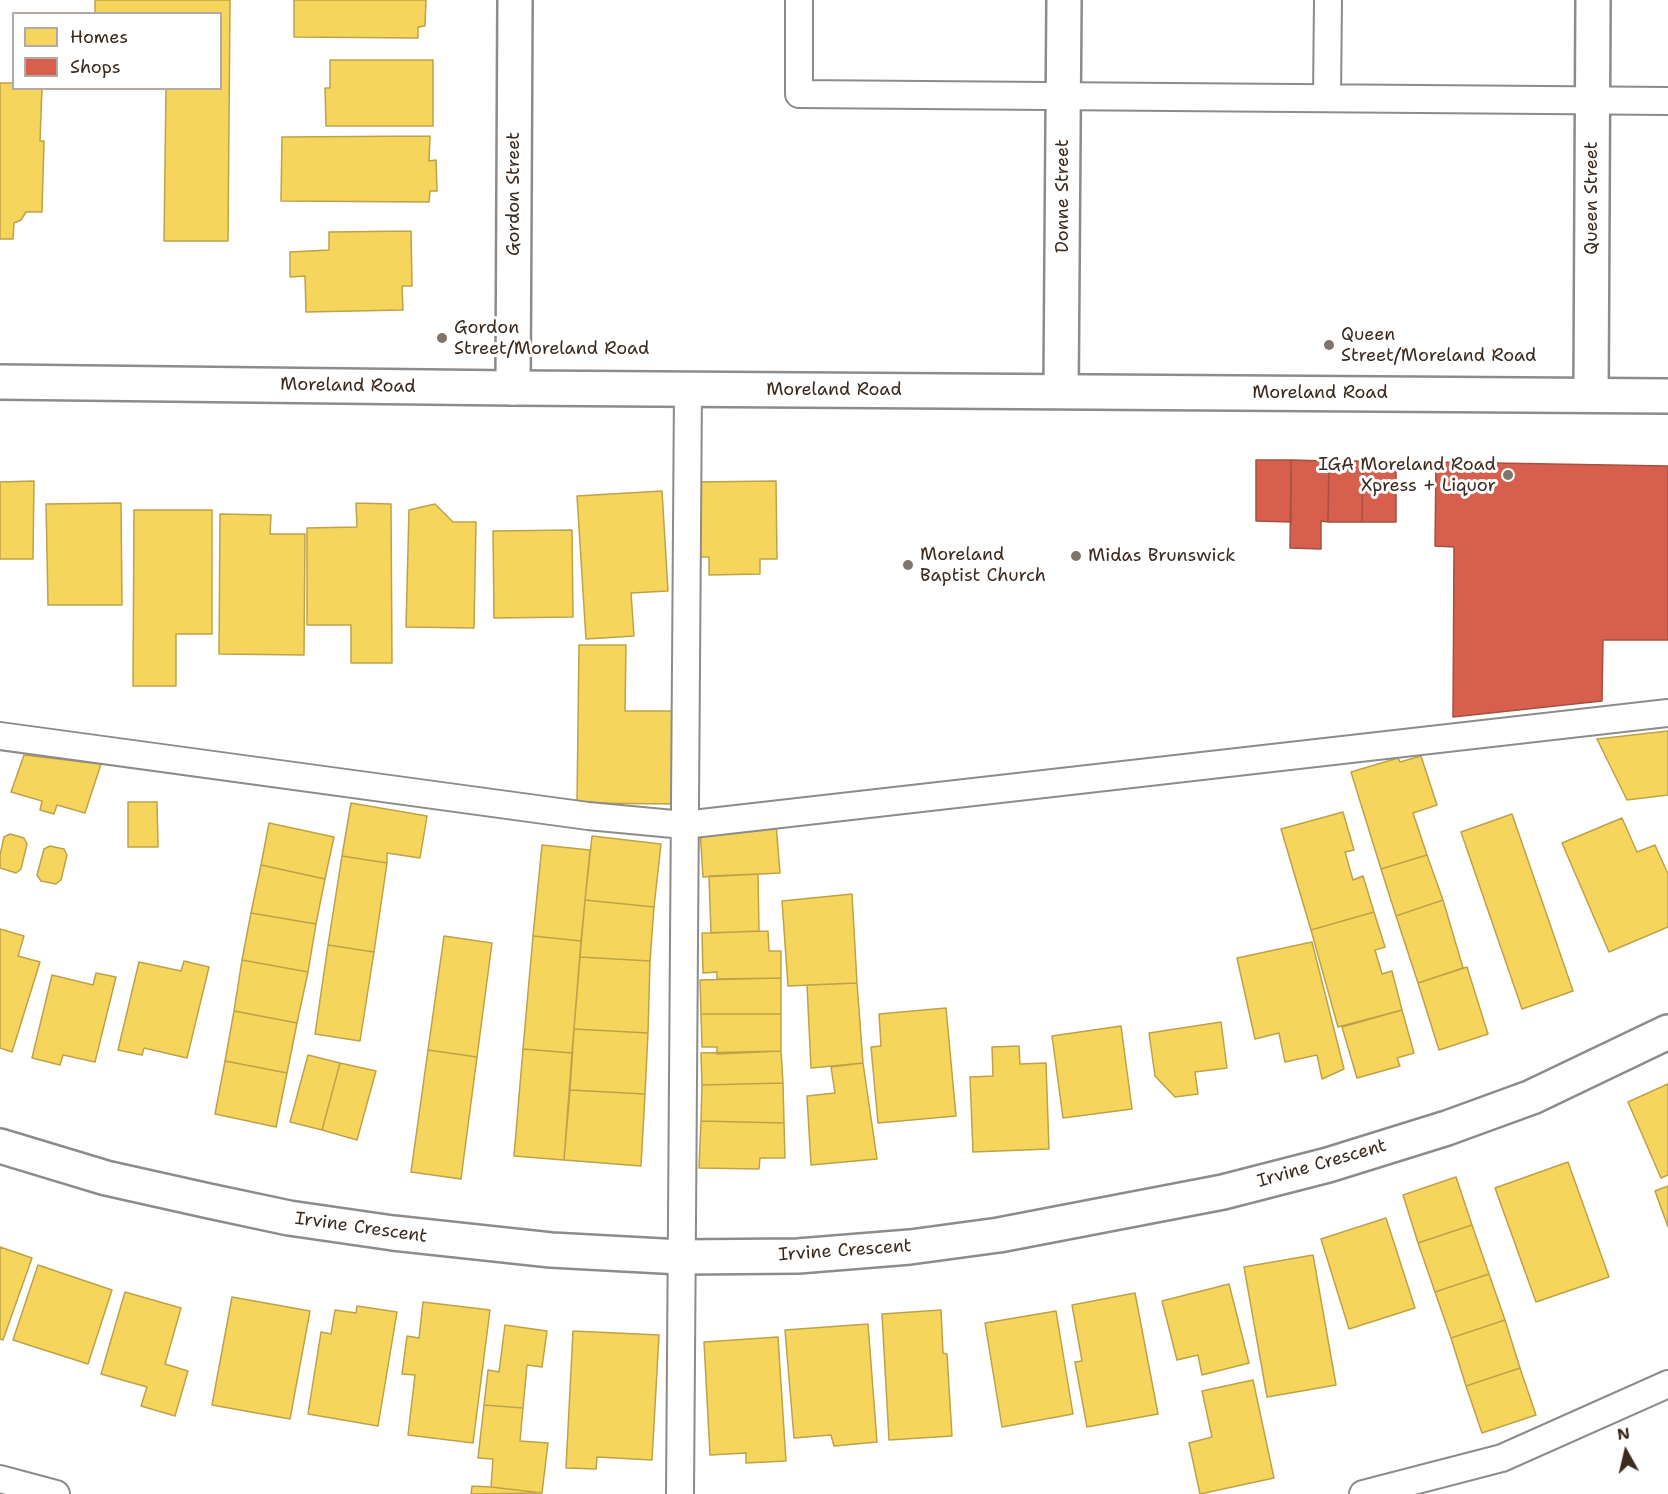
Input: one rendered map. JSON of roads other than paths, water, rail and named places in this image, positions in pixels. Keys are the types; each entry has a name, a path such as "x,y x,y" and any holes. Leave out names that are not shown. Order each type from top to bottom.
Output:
{"street":[{"name":"Gordon Street","path":"513,388 516,0"},
{"name":"Donne Street","path":"1061,391 1064,0"},
{"name":"Queen Street","path":"1591,395 1593,0"},
{"name":"Moreland Road","path":"0,382 1668,396"},
{"name":"Irvine Crescent","path":"0,1146 106,1178 289,1218 393,1233 550,1250 681,1257 798,1256 910,1247 1021,1231 1223,1192 1328,1165 1458,1124 1532,1097 1668,1032"}],"lane":[{"path":"800,0 799,94 1668,101"},
{"path":"1327,98 1328,0"},
{"path":"680,1494 688,389"},
{"path":"0,736 576,815 684,825 1668,713"},
{"path":"1364,1494 1502,1458 1668,1384"},
{"path":"0,1479 56,1494"}],"place":[{"name":"Gordon Street/Moreland Road","path":"442,338"},
{"name":"Queen Street/Moreland Road","path":"1329,345"},
{"name":"IGA Moreland Road Xpress + Liquor","path":"1508,475"},
{"name":"Midas Brunswick","path":"1076,556"},
{"name":"Moreland Baptist Church","path":"908,565"}]}
